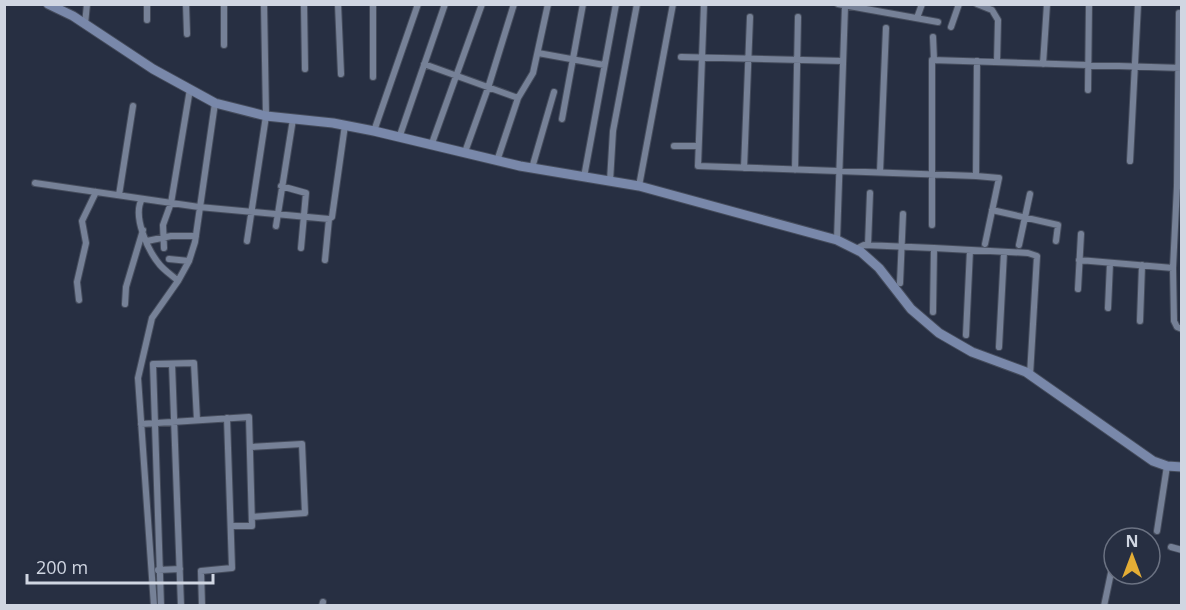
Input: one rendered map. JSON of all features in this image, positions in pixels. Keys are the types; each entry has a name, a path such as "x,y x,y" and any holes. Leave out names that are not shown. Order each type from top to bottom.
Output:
{"street":[{"path":"48,4 85,24 153,69 215,103 266,116 345,125 497,161 639,186 837,240 856,249 879,268 911,309 939,333 972,351 1030,375 1153,461 1167,466 1182,467"},
{"path":"85,24 87,4"},
{"path":"147,4 147,20"},
{"path":"186,4 187,34"},
{"path":"224,4 225,45"},
{"path":"247,241 266,116 264,4"},
{"path":"304,4 305,69"},
{"path":"338,4 341,74"},
{"path":"373,4 373,77"},
{"path":"374,131 418,4"},
{"path":"399,138 446,4"},
{"path":"431,146 482,4"},
{"path":"465,152 514,4"},
{"path":"497,161 519,98 533,73 548,4"},
{"path":"562,119 582,4"},
{"path":"584,177 616,4"},
{"path":"610,181 613,131 637,4"},
{"path":"639,186 673,4"},
{"path":"704,4 698,166 999,178 985,244"},
{"path":"887,13 889,4"},
{"path":"917,18 922,4"},
{"path":"951,27 959,4"},
{"path":"977,4 992,10 998,20 998,62"},
{"path":"1043,64 1047,4"},
{"path":"1088,90 1089,4"},
{"path":"1130,161 1138,4"},
{"path":"837,240 841,171 842,5 860,6 938,22"},
{"path":"1179,13 1181,68 1179,186 1173,268 1174,321 1177,327 1182,329"},
{"path":"744,168 750,17"},
{"path":"795,170 798,17"},
{"path":"880,172 886,28"},
{"path":"932,225 933,37"},
{"path":"538,52 604,65"},
{"path":"681,57 843,61"},
{"path":"934,60 1181,68"},
{"path":"976,176 977,61"},
{"path":"424,64 519,98"},
{"path":"164,248 163,225 171,203 190,89"},
{"path":"532,168 554,92"},
{"path":"154,606 138,378 152,318 189,261 196,236 215,103"},
{"path":"119,195 133,106"},
{"path":"276,226 292,118"},
{"path":"325,260 329,219 332,217 345,125"},
{"path":"674,146 698,146"},
{"path":"35,183 199,207 329,219"},
{"path":"281,186 303,190 306,193 301,248"},
{"path":"79,300 77,282 86,243 82,221 96,192"},
{"path":"868,245 870,193"},
{"path":"1019,245 1030,194"},
{"path":"142,199 138,210 147,241 160,265 178,281"},
{"path":"992,210 1058,225 1056,241"},
{"path":"900,283 903,214"},
{"path":"125,304 126,287 143,229"},
{"path":"1078,290 1081,234"},
{"path":"147,241 165,237 196,236"},
{"path":"856,249 868,245 902,246 1037,256 1030,375"},
{"path":"933,312 934,248"},
{"path":"966,335 970,250"},
{"path":"999,347 1004,252"},
{"path":"169,259 189,261"},
{"path":"1079,260 1173,268"},
{"path":"1108,308 1110,262"},
{"path":"1140,321 1142,265"},
{"path":"161,606 153,364 194,363 197,420"},
{"path":"172,364 181,606"},
{"path":"141,424 249,417 252,526 232,526"},
{"path":"202,606 201,572 232,568 227,418"},
{"path":"250,447 302,444 305,513 252,517"},
{"path":"1158,526 1167,466"},
{"path":"1171,547 1182,550"},
{"path":"151,571 180,569"},
{"path":"1104,606 1108,586"}]}
